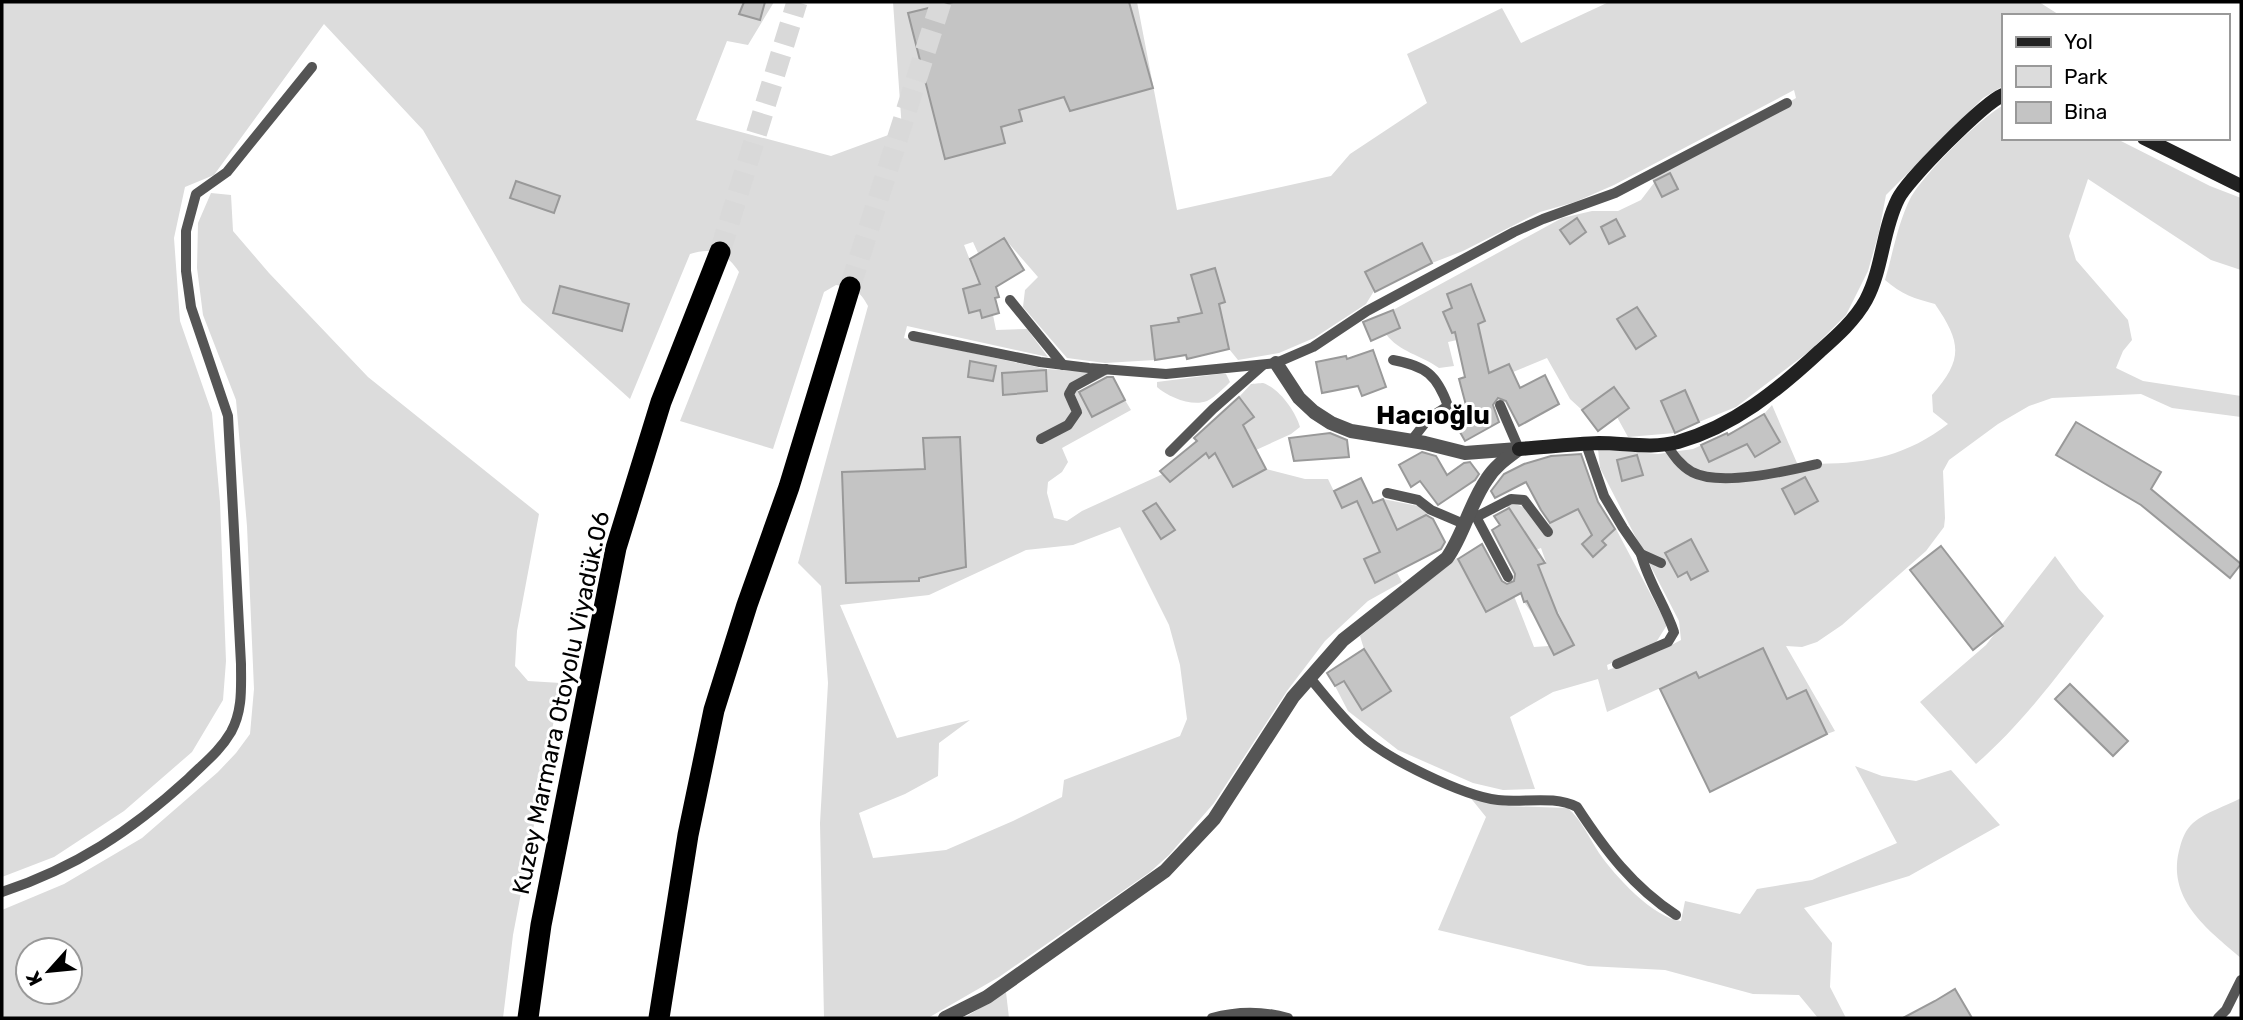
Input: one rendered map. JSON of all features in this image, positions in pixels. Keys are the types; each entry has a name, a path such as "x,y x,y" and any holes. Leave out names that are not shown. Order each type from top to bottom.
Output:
{"highway":[{"name":"Kuzey Marmara Otoyolu Viyadük.06","path":"528,1018 541,925 617,548 661,402 720,252"},
{"path":"659,1018 688,835 714,710 747,605 789,487 850,287"}],"street":[{"path":"1270,364 1299,398 1331,423 1351,431 1465,453 1586,444 1653,447 1706,432 1741,415 1781,386 1844,329 1864,304 1876,280 1898,198 1909,182 1976,115 2002,96"},
{"path":"2148,140 2241,186"},
{"path":"945,1018 987,997 1165,871 1214,819 1293,697 1342,640 1447,558 1471,516 1487,478 1519,449"}],"lane":[{"path":"2,892 39,880 73,864 152,812 216,752 231,731 241,704 241,664 229,416 191,307 186,271 186,231 196,194 227,172 312,67"},
{"path":"913,336 1063,365 1166,374 1270,364 1313,347 1367,311 1514,232 1615,193 1787,103"},
{"path":"1010,300 1063,365"},
{"path":"1393,360 1415,364 1430,373 1442,388 1448,406 1429,418 1411,441"},
{"path":"1170,452 1213,409 1270,364"},
{"path":"1041,439 1068,425 1077,412 1069,394 1073,387 1106,369"},
{"path":"1500,405 1519,449"},
{"path":"1586,444 1604,496 1641,554 1646,571 1670,617 1674,632 1668,642 1617,664"},
{"path":"1666,444 1677,461 1694,473 1720,477 1763,475 1817,464"},
{"path":"1387,493 1418,500 1431,510 1471,516 1511,499 1524,500 1529,503 1548,533"},
{"path":"1471,516 1508,577"},
{"path":"1641,554 1661,564"},
{"path":"1310,678 1362,736 1415,770 1441,782 1496,800 1555,801 1577,807 1612,859 1634,883 1676,915"},
{"path":"2218,1018 2226,1010 2241,980"},
{"path":"1212,1018 1231,1013 1253,1013 1288,1018"}],"green space":[{"path":"2,2 774,2 748,45 727,41 696,120 831,156 902,130 893,2 1137,2 1177,210 1331,176 1350,154 1427,103 1407,54 1502,8 1521,43 1609,2 2039,2 2058,14 2002,14 2002,87 1983,98 1886,195 1868,271 1846,315 1811,350 1736,407 1699,422 1685,391 1661,401 1675,433 1628,437 1617,417 1629,408 1614,387 1582,410 1570,399 1547,358 1513,372 1509,364 1486,374 1465,377 1463,368 1486,362 1480,335 1448,342 1454,366 1439,368 1397,345 1386,334 1400,328 1393,310 1562,218 1592,211 1618,211 1641,200 1654,183 1652,179 1796,98 1794,90 1614,185 1575,202 1540,212 1463,251 1432,263 1422,244 1366,272 1374,291 1366,304 1314,338 1279,353 1238,360 1229,349 1220,309 1178,318 1180,328 1164,324 1151,326 1155,360 1105,363 1067,358 1023,307 1025,290 1038,277 1004,238 978,253 973,242 964,245 977,278 989,282 963,289 969,313 980,310 982,318 993,315 996,330 1027,329 1048,357 907,326 904,338 1046,369 1111,373 1078,390 1092,417 1125,400 1131,410 1062,448 1068,462 1062,472 1048,482 1047,493 1054,518 1067,521 1082,511 1163,474 1170,482 1199,459 1189,447 1196,441 1210,457 1232,440 1231,434 1254,417 1239,397 1251,384 1263,383 1286,401 1300,427 1256,450 1252,444 1219,461 1233,487 1266,469 1305,479 1328,479 1342,508 1369,495 1395,526 1383,499 1418,506 1430,513 1403,528 1391,547 1364,559 1375,583 1397,573 1402,582 1368,601 1325,641 1287,691 1214,803 1169,855 1150,872 999,977 928,1018 824,1018 820,823 828,683 821,586 798,563 868,306 862,296 851,289 836,285 824,292 773,449 680,421 739,272 729,260 718,253 705,251 690,254 630,399 522,302 423,130 324,24 214,175 185,187 174,238 180,321 212,413 220,502 226,661 223,700 192,752 124,811 54,857 2,877","holes":["1156,503 1174,529 1161,539 1143,511","1120,527 1169,625 1180,665 1187,719 1180,736 1064,780 1062,797 946,850 873,858 859,813 905,794 938,776 939,743 970,720 897,738 840,605 929,595 1026,550 1073,545"]},
{"path":"2002,106 2002,140 2119,140 2210,186 2241,198 2241,270 2211,260 2088,179 2069,236 2076,260 2128,320 2132,340 2123,351 2116,368 2143,381 2241,396 2241,417 2172,408 2141,394 2052,398 2029,406 1998,424 1949,460 1943,471 1944,527 1926,551 1842,625 1817,642 1802,647 1786,646 1835,731 1827,734 1787,699 1762,648 1707,675 1746,774 1696,672 1607,712 1598,679 1553,692 1510,717 1535,789 1503,790 1473,783 1398,750 1348,711 1335,686 1346,677 1362,710 1391,692 1364,649 1360,636 1457,558 1486,611 1514,596 1534,647 1549,646 1554,655 1574,645 1558,612 1538,622 1524,602 1549,592 1538,565 1546,562 1541,548 1508,559 1504,552 1527,537 1506,505 1514,504 1526,509 1548,537 1553,533 1548,524 1571,512 1554,467 1605,538 1616,529 1667,625 1655,644 1607,665 1608,670 1660,651 1681,640 1679,621 1600,468 1598,449 1658,454 1693,449 1738,429 1764,414 1772,405 1797,463 1838,463 1877,458 1913,446 1948,424 1933,412 1932,395 1950,371 1954,360 1954,340 1950,329 1935,304 1908,295 1885,280 1899,227 1911,197 1953,148"},
{"path":"211,193 231,195 233,231 368,377 539,514 517,631 515,666 528,681 561,683 513,935 503,1018 2,1018 2,910 64,884 142,838 218,772 250,734 254,689 247,526 236,400 203,315 197,268 198,223"},
{"path":"1226,374 1230,382 1213,397 1201,403 1180,400 1157,387 1157,382"},
{"path":"2055,556 2079,589 2104,616 2027,712 1976,764 1920,702 1986,645"},
{"path":"1855,766 1882,776 1916,781 1951,770 2000,825 1909,876 1804,908 1832,943 1830,987 1846,1018 1818,1018 1799,995 1753,994 1665,970 1588,966 1438,930 1486,817 1469,796 1506,806 1568,808 1581,823 1599,853 1625,884 1659,912 1681,921 1685,901 1740,914 1757,889 1812,880 1897,843"},
{"path":"2241,798 2241,958 2215,936 2192,911 2178,882 2177,865 2182,841 2191,825"},
{"path":"1006,992 1009,1018 964,1018"}],"building":[{"path":"744,2 765,2 760,20 739,14"},
{"path":"953,2 1129,2 1153,88 1070,111 1064,97 1019,110 1022,121 1001,127 1005,143 945,159 908,13"},
{"path":"1670,173 1678,189 1662,197 1654,181"},
{"path":"516,181 560,196 554,213 510,198"},
{"path":"1577,218 1586,232 1570,244 1560,230"},
{"path":"1616,219 1625,236 1609,244 1601,227"},
{"path":"1004,238 1024,270 996,287 999,297 995,298 999,313 982,318 980,310 969,313 963,289 980,284 970,259"},
{"path":"1422,243 1432,263 1375,292 1365,272"},
{"path":"1215,268 1225,302 1219,304 1229,349 1187,359 1186,355 1155,360 1151,326 1179,322 1178,318 1202,313 1191,275"},
{"path":"1471,284 1485,321 1478,324 1489,373 1509,364 1520,388 1545,375 1559,404 1519,426 1506,401 1498,398 1493,405 1499,422 1465,441 1452,418 1467,409 1459,379 1465,377 1455,332 1452,333 1443,312 1452,308 1447,294"},
{"path":"560,286 629,304 622,331 553,313"},
{"path":"1637,307 1656,336 1636,349 1617,319"},
{"path":"1393,310 1400,328 1371,341 1363,322"},
{"path":"1373,350 1386,387 1362,396 1358,386 1322,393 1316,362 1346,356 1347,359"},
{"path":"970,361 996,366 993,381 968,377"},
{"path":"1046,370 1047,391 1003,395 1002,373"},
{"path":"1107,377 1113,377 1125,400 1092,417 1079,392"},
{"path":"1614,387 1629,408 1598,431 1582,410"},
{"path":"1685,390 1699,422 1675,433 1661,401"},
{"path":"1239,397 1254,417 1243,425 1266,469 1233,487 1215,453 1209,458 1206,453 1170,482 1160,471 1197,441 1194,438"},
{"path":"1764,414 1780,442 1755,457 1747,444 1709,462 1701,445 1727,433 1728,435"},
{"path":"2076,422 2161,472 2151,489 2241,564 2230,578 2141,505 2056,455"},
{"path":"1330,433 1347,440 1349,457 1294,461 1289,438"},
{"path":"960,437 966,567 919,578 919,581 846,583 842,472 925,469 923,438"},
{"path":"1422,452 1436,456 1447,475 1470,462 1479,474 1475,480 1438,505 1420,481 1411,487 1399,465"},
{"path":"1581,454 1598,502 1615,529 1602,541 1606,545 1593,557 1582,544 1592,535 1578,509 1550,523 1526,482 1495,498 1491,491 1504,474 1524,464 1551,456"},
{"path":"1637,455 1643,475 1622,481 1617,460"},
{"path":"1805,477 1818,501 1795,514 1782,489"},
{"path":"1361,478 1373,503 1383,499 1397,530 1426,515 1433,519 1445,542 1441,549 1375,583 1364,559 1380,552 1357,501 1342,508 1334,491"},
{"path":"1156,503 1175,530 1161,539 1143,511"},
{"path":"1509,508 1545,563 1538,565 1557,613 1574,645 1554,655 1521,593 1486,612 1458,559 1482,544 1502,581 1507,584 1514,581 1515,574 1492,530 1500,525 1494,516"},
{"path":"1691,539 1708,571 1691,580 1687,572 1678,577 1665,553"},
{"path":"1941,546 2003,626 1973,650 1910,570"},
{"path":"1763,648 1787,699 1806,690 1827,734 1710,792 1660,689 1696,672 1699,678"},
{"path":"1364,649 1391,691 1362,710 1344,681 1335,686 1327,673"},
{"path":"2070,684 2128,741 2113,756 2055,699"},
{"path":"1955,989 1972,1018 1903,1018 1935,1001"}],"tunnel":[{"path":"720,252 797,2"},
{"path":"850,287 941,2"}],"district":[{"name":"Hacıoğlu","path":"1433,415"}]}
